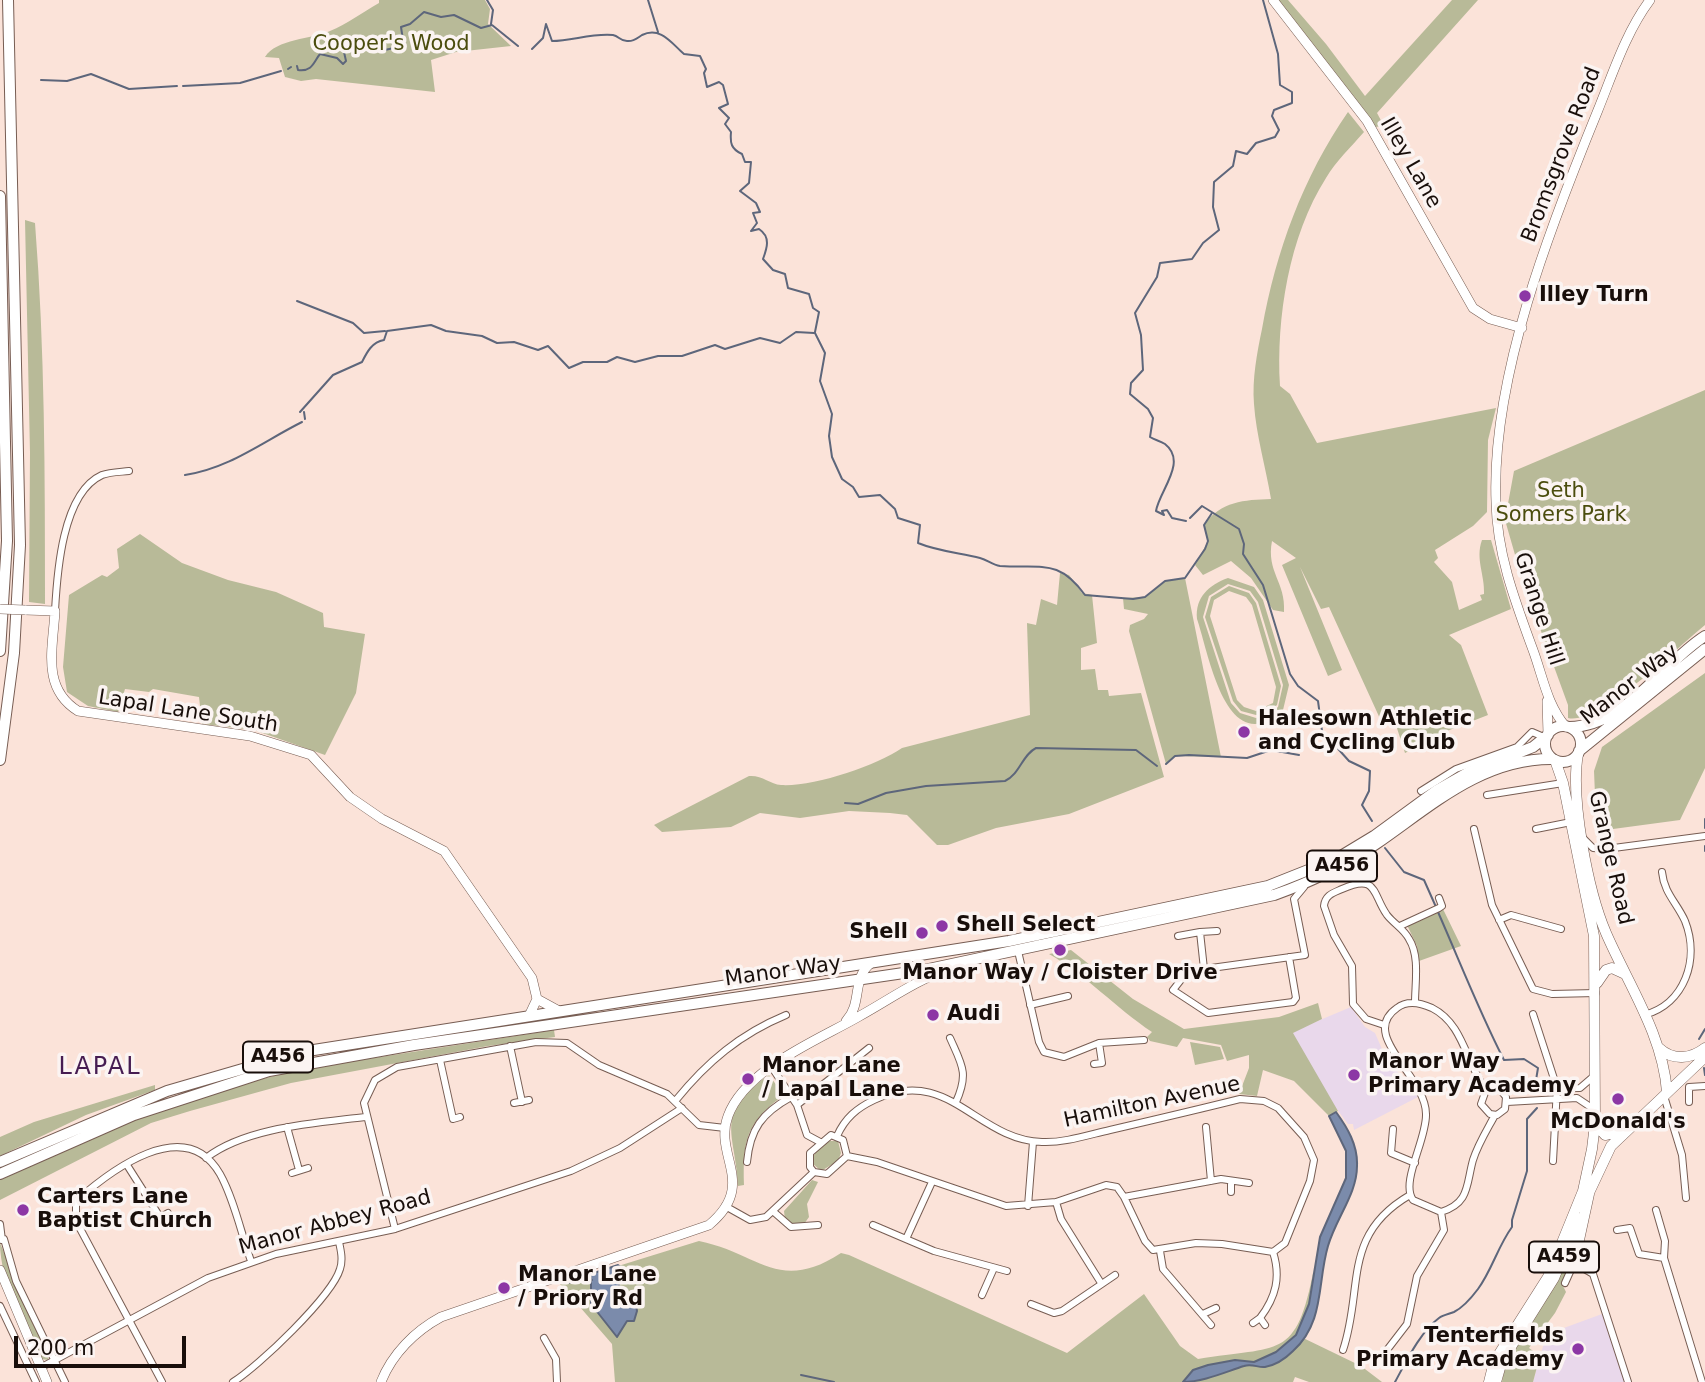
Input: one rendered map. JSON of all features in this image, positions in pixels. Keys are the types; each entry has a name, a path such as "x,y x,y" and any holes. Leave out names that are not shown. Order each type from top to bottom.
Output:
{"highway":[{"path":"0,760 13,665 20,545 8,0"},
{"path":"0,196 6,541 0,651"},
{"name":"Manor Way","path":"1567,727 1591,726 1614,713 1705,636"},
{"name":"Manor Way","path":"1578,752 1705,649"},
{"path":"1567,727 1579,737 1578,752"},
{"name":"A456","path":"1547,736 1557,728 1567,727"},
{"path":"1547,736 1546,750 1554,760"},
{"name":"Manor Way","path":"1,1171 167,1091 267,1060 559,1011 1009,941 1268,886 1336,859 1437,790 1505,755 1532,747 1547,736"},
{"name":"A456","path":"1554,760 1569,761 1578,752"},
{"name":"Manor Way","path":"1,1171 154,1107 269,1071 414,1045 858,981 1018,951 1274,895 1312,881 1376,844 1463,784 1522,761 1554,760"}],"main road":[{"name":"Illey Lane","path":"1273,0 1367,121 1473,308 1490,318 1522,328"},
{"name":"Bromsgrove Road","path":"1522,328 1578,160 1622,52 1650,0"},
{"name":"Grange Hill","path":"1522,328 1502,402 1497,437 1496,503 1502,560 1547,694 1567,727"},
{"path":"0,608 55,611"},
{"name":"Lapal Lane South","path":"55,611 52,679 67,704 78,711 97,715 259,738 311,755 350,797 382,819 444,851 532,978 537,999"},
{"name":"Grange Hill","path":"1547,694 1547,736"},
{"name":"Grange Road","path":"1578,752 1574,791 1600,919 1656,1046 1665,1072 1666,1094"},
{"name":"Grange Road","path":"1554,760 1563,783 1591,911 1596,990"},
{"path":"382,1382 398,1353 432,1322 484,1300 694,1233 714,1220 724,1206 734,1175 725,1128 733,1104 771,1066 926,977 973,960"},
{"path":"842,1025 856,1007 858,981 871,963"},
{"path":"1596,990 1599,976 1606,970 1612,968 1625,974"},
{"path":"834,984 849,989 856,1007 867,1011"},
{"name":"A459","path":"1489,1382 1494,1362 1548,1277 1583,1191 1595,1124 1596,990"},
{"path":"529,1016 537,999 559,1011"},
{"path":"1656,1046 1674,1057 1689,1057 1705,1048"},
{"path":"1595,1124 1605,1135 1626,1130 1705,1057"},
{"name":"A459","path":"1496,1382 1502,1361 1554,1278 1608,1150 1626,1130"},
{"path":"1574,1263 1590,1190"},
{"path":"0,1270 47,1382"}],"street":[{"path":"55,611 59,561 73,511 93,481 103,475 129,471"},
{"path":"1421,791 1457,769 1505,755"},
{"path":"1487,795 1563,783"},
{"path":"1543,818 1544,827"},
{"path":"1536,829 1571,822"},
{"path":"1474,828 1492,905 1533,989 1552,994 1596,990"},
{"path":"1582,835 1589,846 1598,849 1701,836"},
{"path":"1644,1015 1667,1006 1685,984 1691,960 1690,936 1684,919 1664,887 1662,872"},
{"path":"1289,957 1296,998 1293,1002 1208,1013 1173,990 1184,976 1196,975 1204,969 1305,954 1294,906 1295,894 1312,881"},
{"path":"1384,1025 1366,1019 1353,1004 1352,966 1334,935 1324,902 1330,894 1356,883 1363,883 1378,892 1389,918 1399,926 1413,948 1415,1003"},
{"path":"1274,895 1285,896 1294,906"},
{"path":"1399,926 1442,906 1439,898"},
{"path":"1499,920 1511,915 1560,929"},
{"path":"1178,936 1217,930"},
{"path":"1200,932 1204,969"},
{"path":"1018,951 1044,1052 1064,1057 1099,1043 1144,1040"},
{"path":"1030,1005 1060,1002 1068,996"},
{"path":"1502,1092 1507,1102 1504,1110 1495,1115 1473,1161 1467,1194 1454,1208 1441,1212 1422,1205 1410,1195 1409,1174 1424,1137 1426,1107 1418,1084 1388,1046 1384,1025 1398,1007 1415,1003 1433,1008 1451,1022 1474,1074 1486,1090 1502,1092 1580,1088 1595,1075"},
{"path":"1533,1014 1557,1088 1553,1161"},
{"path":"676,1100 696,1076 732,1044 786,1015"},
{"path":"776,1020 780,1028"},
{"path":"950,1038 964,1069 963,1086 956,1102"},
{"path":"395,1229 365,1117 365,1097 371,1085 384,1072 536,1042 572,1044 599,1065 676,1100 699,1125 725,1128"},
{"path":"1094,1064 1105,1065 1099,1043"},
{"path":"510,1046 522,1102"},
{"path":"797,1105 869,1048"},
{"path":"859,1054 864,1061"},
{"path":"440,1060 453,1119"},
{"path":"771,1066 797,1105 807,1135 820,1142"},
{"path":"823,1085 829,1092"},
{"path":"1689,1102 1689,1087 1705,1086"},
{"path":"1486,1090 1480,1104 1484,1111 1495,1115"},
{"name":"Hamilton Avenue","path":"837,1136 850,1115 862,1106 891,1094 930,1091 956,1102 993,1126 1033,1142 1072,1138 1240,1099 1264,1101 1278,1108 1298,1130 1312,1150 1314,1160 1310,1181 1285,1243 1273,1252"},
{"path":"1666,1094 1682,1156 1686,1198"},
{"path":"747,1162 752,1130 764,1114 791,1097"},
{"path":"1507,1102 1577,1098 1595,1110"},
{"name":"Manor Abbey Road","path":"40,1368 208,1278 251,1261 395,1229 571,1171 620,1148 682,1108"},
{"path":"206,1158 225,1146 287,1127 365,1117"},
{"path":"287,1127 296,1171 307,1168"},
{"path":"1206,1127 1211,1181"},
{"path":"1393,1129 1391,1153 1415,1163"},
{"path":"1209,1137 1217,1134"},
{"path":"814,1172 809,1158 820,1142 831,1135 837,1136 846,1145 847,1156"},
{"path":"1028,1206 1033,1142"},
{"path":"162,1382 76,1221 74,1207 83,1195 147,1151 167,1147 197,1152 220,1174 251,1261"},
{"path":"747,1152 756,1153"},
{"path":"814,1172 827,1174 847,1156"},
{"path":"847,1156 877,1162 986,1202 1028,1206 1056,1202 1106,1185 1117,1187 1145,1241 1153,1250 1160,1251 1196,1243 1273,1252 1277,1268 1275,1293 1260,1318 1253,1323"},
{"path":"127,1165 160,1217"},
{"path":"724,1206 750,1220 775,1213 814,1172"},
{"path":"1124,1197 1211,1181 1249,1183"},
{"path":"1231,1181 1231,1192"},
{"path":"906,1239 932,1182"},
{"path":"1343,1350 1348,1334 1357,1259 1364,1241 1378,1219 1410,1195"},
{"path":"1056,1202 1061,1219 1101,1283"},
{"path":"1656,1210 1665,1241 1664,1258 1703,1382"},
{"path":"1377,1363 1407,1324 1417,1276 1444,1230 1441,1212"},
{"path":"153,1222 168,1213"},
{"path":"775,1213 791,1227 818,1225"},
{"path":"0,1223 2,1240 16,1281 65,1382"},
{"path":"873,1225 934,1251 1007,1271"},
{"path":"1617,1230 1630,1228 1639,1254 1664,1258"},
{"path":"233,1382 274,1349 332,1283 341,1267 339,1242"},
{"path":"1160,1251 1163,1269 1211,1325"},
{"path":"1566,1283 1574,1263 1593,1274 1628,1382"},
{"path":"982,1295 994,1268"},
{"path":"1031,1304 1054,1313 1062,1311 1115,1275"},
{"path":"0,1306 36,1382"},
{"path":"1203,1314 1216,1308"},
{"path":"1260,1318 1265,1325"},
{"path":"544,1338 556,1359 557,1382"},
{"path":"1377,1351 1383,1357"}],"shaded area":[{"name":"Manor Way Primary Academy","path":"1351,1007 1365,1027 1375,1033 1385,1056 1418,1097 1354,1130 1353,1124 1348,1124 1333,1104 1264,1050 1301,1028"},
{"name":"Tenterfields Primary Academy","path":"1602,1314 1625,1382 1533,1382 1544,1343 1542,1336"}],"green space":[{"name":"Cooper's Wood","path":"379,0 485,0 490,9 488,24 511,46 456,52 431,60 435,92 316,79 301,81 285,77 279,58 265,57 277,46 336,28 379,3"},
{"path":"1275,0 1288,0 1326,44 1365,96 1452,0 1478,0 1377,113 1384,126 1375,127"},
{"path":"1348,112 1364,132 1330,172 1313,201 1294,251 1280,333 1280,386 1290,394 1317,443 1496,408 1488,440 1487,512 1473,526 1435,550 1438,558 1434,562 1452,582 1459,610 1482,600 1480,595 1484,594 1484,587 1480,547 1482,540 1491,540 1511,609 1449,635 1461,645 1488,715 1447,731 1405,753 1394,719 1382,723 1329,607 1321,609 1300,567 1342,670 1328,676 1282,565 1296,558 1272,541 1272,561 1282,593 1284,612 1273,610 1251,578 1231,561 1203,575 1195,565 1208,541 1204,525 1211,517 1234,503 1271,499 1254,404 1254,376 1260,338 1275,271 1293,216 1318,162"},
{"path":"25,220 35,223 41,318 45,604 29,602 30,453"},
{"name":"Seth Somers Park","path":"1705,390 1705,625 1638,682 1599,710 1581,717 1568,718 1568,705 1522,579 1505,520 1514,471"},
{"path":"140,534 182,563 228,580 276,592 323,613 324,627 365,634 356,693 325,755 254,730 202,724 199,697 153,689 149,692 125,689 118,712 88,706 67,692 63,667 69,595 102,575 107,577 119,568 117,549"},
{"path":"1060,573 1069,575 1082,593 1092,595 1097,643 1081,648 1081,670 1095,669 1098,690 1108,690 1109,696 1141,693 1164,777 1069,814 996,828 948,845 937,845 907,815 890,813 849,811 800,818 760,813 731,827 662,832 654,825 749,776 781,785 810,783 877,762 902,748 1030,715 1027,623 1036,625 1041,599 1057,605"},
{"path":"1185,578 1221,757 1175,756 1166,764 1129,631 1130,625 1144,619 1148,614 1124,609 1123,598 1145,597 1165,581"},
{"path":"1228,578 1254,587 1263,600 1289,685 1283,710 1263,722 1247,723 1234,713 1223,697 1207,655 1197,619 1198,604 1209,588","holes":["1228,584 1250,591 1258,602 1283,685 1278,707 1269,714 1256,718 1240,713 1231,703 1203,617 1209,596"]},
{"path":"1229,586 1249,593 1256,603 1281,686 1277,705 1268,712 1256,715 1241,711 1233,701 1205,617 1211,597","holes":["1229,591 1246,597 1252,605 1276,687 1273,703 1256,711 1244,707 1237,700 1210,616 1214,600"]},
{"path":"1705,673 1705,768 1680,820 1613,829 1604,822 1595,795 1594,771 1602,747"},
{"path":"1443,909 1461,946 1419,961 1417,946 1407,925"},
{"path":"1071,950 1133,999 1184,1029 1279,1017 1318,1003 1322,1019 1293,1033 1338,1111 1329,1116 1294,1081 1263,1070 1257,1096 1239,1094 1249,1068 1249,1055 1227,1061 1221,1045 1183,1038 1177,1047 1150,1041 1147,1037 1152,1032 1049,954"},
{"path":"554,1030 555,1037 488,1046 291,1083 190,1111 151,1123 0,1200 0,1180 147,1115 236,1086 296,1070"},
{"path":"1190,1042 1220,1047 1224,1059 1195,1065"},
{"path":"769,1075 780,1090 780,1098 759,1117 748,1136 744,1157 744,1185 738,1186 731,1125 734,1113 751,1089"},
{"path":"155,1085 155,1090 86,1115 0,1156 0,1137 34,1122"},
{"path":"830,1141 838,1141 841,1153 838,1161 821,1171 812,1163 814,1155"},
{"path":"812,1180 818,1182 807,1204 809,1217 804,1224 792,1224 785,1220 784,1211"},
{"path":"699,1241 784,1270 801,1270 819,1265 841,1253 849,1255 1067,1353 1144,1294 1180,1346 1198,1359 1266,1349 1280,1344 1300,1320 1314,1268 1309,1304 1297,1335 1361,1366 1382,1382 1309,1382 1295,1377 1293,1382 615,1382 612,1344 560,1284"},
{"path":"1573,1242 1572,1255 1562,1284 1566,1292 1555,1313 1529,1348 1540,1356 1533,1382 1502,1382 1514,1346 1557,1278"},
{"path":"0,1243 49,1360 40,1359 14,1302 4,1273"}],"water":[{"path":"1336,1112 1354,1144 1357,1158 1356,1176 1328,1246 1318,1302 1310,1328 1293,1351 1273,1365 1247,1365 1206,1379 1183,1382 1193,1370 1208,1365 1235,1360 1254,1362 1276,1352 1296,1335 1309,1304 1320,1237 1346,1178 1346,1151 1329,1116"},
{"path":"618,1265 626,1271 618,1278 619,1286 635,1300 637,1311 634,1321 627,1321 617,1337 591,1304 591,1274"}],"waterway":[{"path":"487,0 493,10 491,24"},
{"path":"648,0 658,32"},
{"path":"1186,521 1172,518 1167,510 1162,511 1164,515 1156,511 1170,477 1174,459 1165,444 1150,437 1153,418 1148,409 1130,394 1131,383 1143,370 1141,335 1135,313 1157,277 1160,263 1192,259 1203,243 1219,230 1213,207 1214,182 1233,166 1236,151 1247,154 1256,143 1275,137 1279,130 1272,116 1274,110 1292,103 1292,92 1280,85 1278,54 1263,0"},
{"path":"297,66 298,70 307,69 320,54 337,58 343,64 346,61 344,52 366,43 380,51 394,48 403,40 401,27 410,24 424,12 441,17 454,15 481,28 492,25 518,46"},
{"path":"532,49 543,38 546,24 552,41 605,35 629,41 655,33 666,37 684,54 700,56 706,69 704,73 707,87 719,82 723,85 728,104 719,108 729,118 725,124 731,132 732,145 742,154 745,162 751,162 749,183 740,191 756,203 760,212 753,213 757,223 751,231 759,229 763,232 767,239 763,259 773,270 785,274 788,288 809,294 813,308 819,312 815,332"},
{"path":"183,86 240,83 281,71"},
{"path":"41,80 67,81 91,74 129,89 177,86"},
{"path":"297,301 353,323 364,333 385,331"},
{"path":"300,412 333,375 362,362 373,345 384,340 387,331 431,325 446,331 482,336 497,343 514,342 538,350 548,346 569,368 583,362 607,362 617,357 635,362 658,356 682,356 715,345 725,349 760,338 780,343 796,332 814,333"},
{"path":"815,333 825,353 820,381 832,414 829,436 832,457 842,479 853,487 859,497 880,495 895,509 898,518 920,525 918,543 980,558 1000,566 1057,570 1075,583 1085,595 1133,599 1145,597 1165,581 1185,578 1205,549 1208,541 1204,525 1212,513"},
{"path":"304,412 305,419"},
{"path":"185,475 217,467 302,422"},
{"path":"1190,518 1202,506 1239,529 1244,544 1243,554 1263,585 1290,674 1298,686 1318,701 1322,731 1349,761 1370,771 1369,791 1362,805 1372,821"},
{"path":"845,803 858,804 886,793 926,786 1005,781 1036,748 1136,750 1157,766"},
{"path":"1166,764 1175,756 1189,755 1247,758 1271,750 1299,755"},
{"path":"1705,819 1705,828"},
{"path":"1705,846 1705,851"},
{"path":"1385,848 1404,872 1424,880 1436,907"},
{"path":"1438,912 1504,1060 1524,1059 1538,1068 1536,1080"},
{"path":"1699,1039 1705,1029"},
{"path":"1704,1068 1705,1075"},
{"path":"1395,1382 1414,1348 1432,1324 1460,1308 1478,1289 1512,1227 1527,1171 1527,1119 1537,1108"},
{"path":"566,1283 592,1280"},
{"path":"801,1375 834,1382"}],"place":[{"name":"Illey Turn","path":"1525,296"},
{"name":"Halesown Athletic and Cycling Club","path":"1244,732"},
{"name":"Shell Select","path":"942,926"},
{"name":"Shell","path":"922,933"},
{"name":"Manor Way / Cloister Drive","path":"1060,950"},
{"name":"Audi","path":"933,1015"},
{"name":"Manor Way Primary Academy","path":"1354,1075"},
{"name":"Manor Lane / Lapal Lane","path":"748,1079"},
{"name":"McDonald's","path":"1618,1099"},
{"name":"Carters Lane Baptist Church","path":"23,1210"},
{"name":"Manor Lane / Priory Rd","path":"504,1288"},
{"name":"Tenterfields Primary Academy","path":"1578,1349"}],"district":[{"name":"LAPAL","path":"100,1068"}]}
